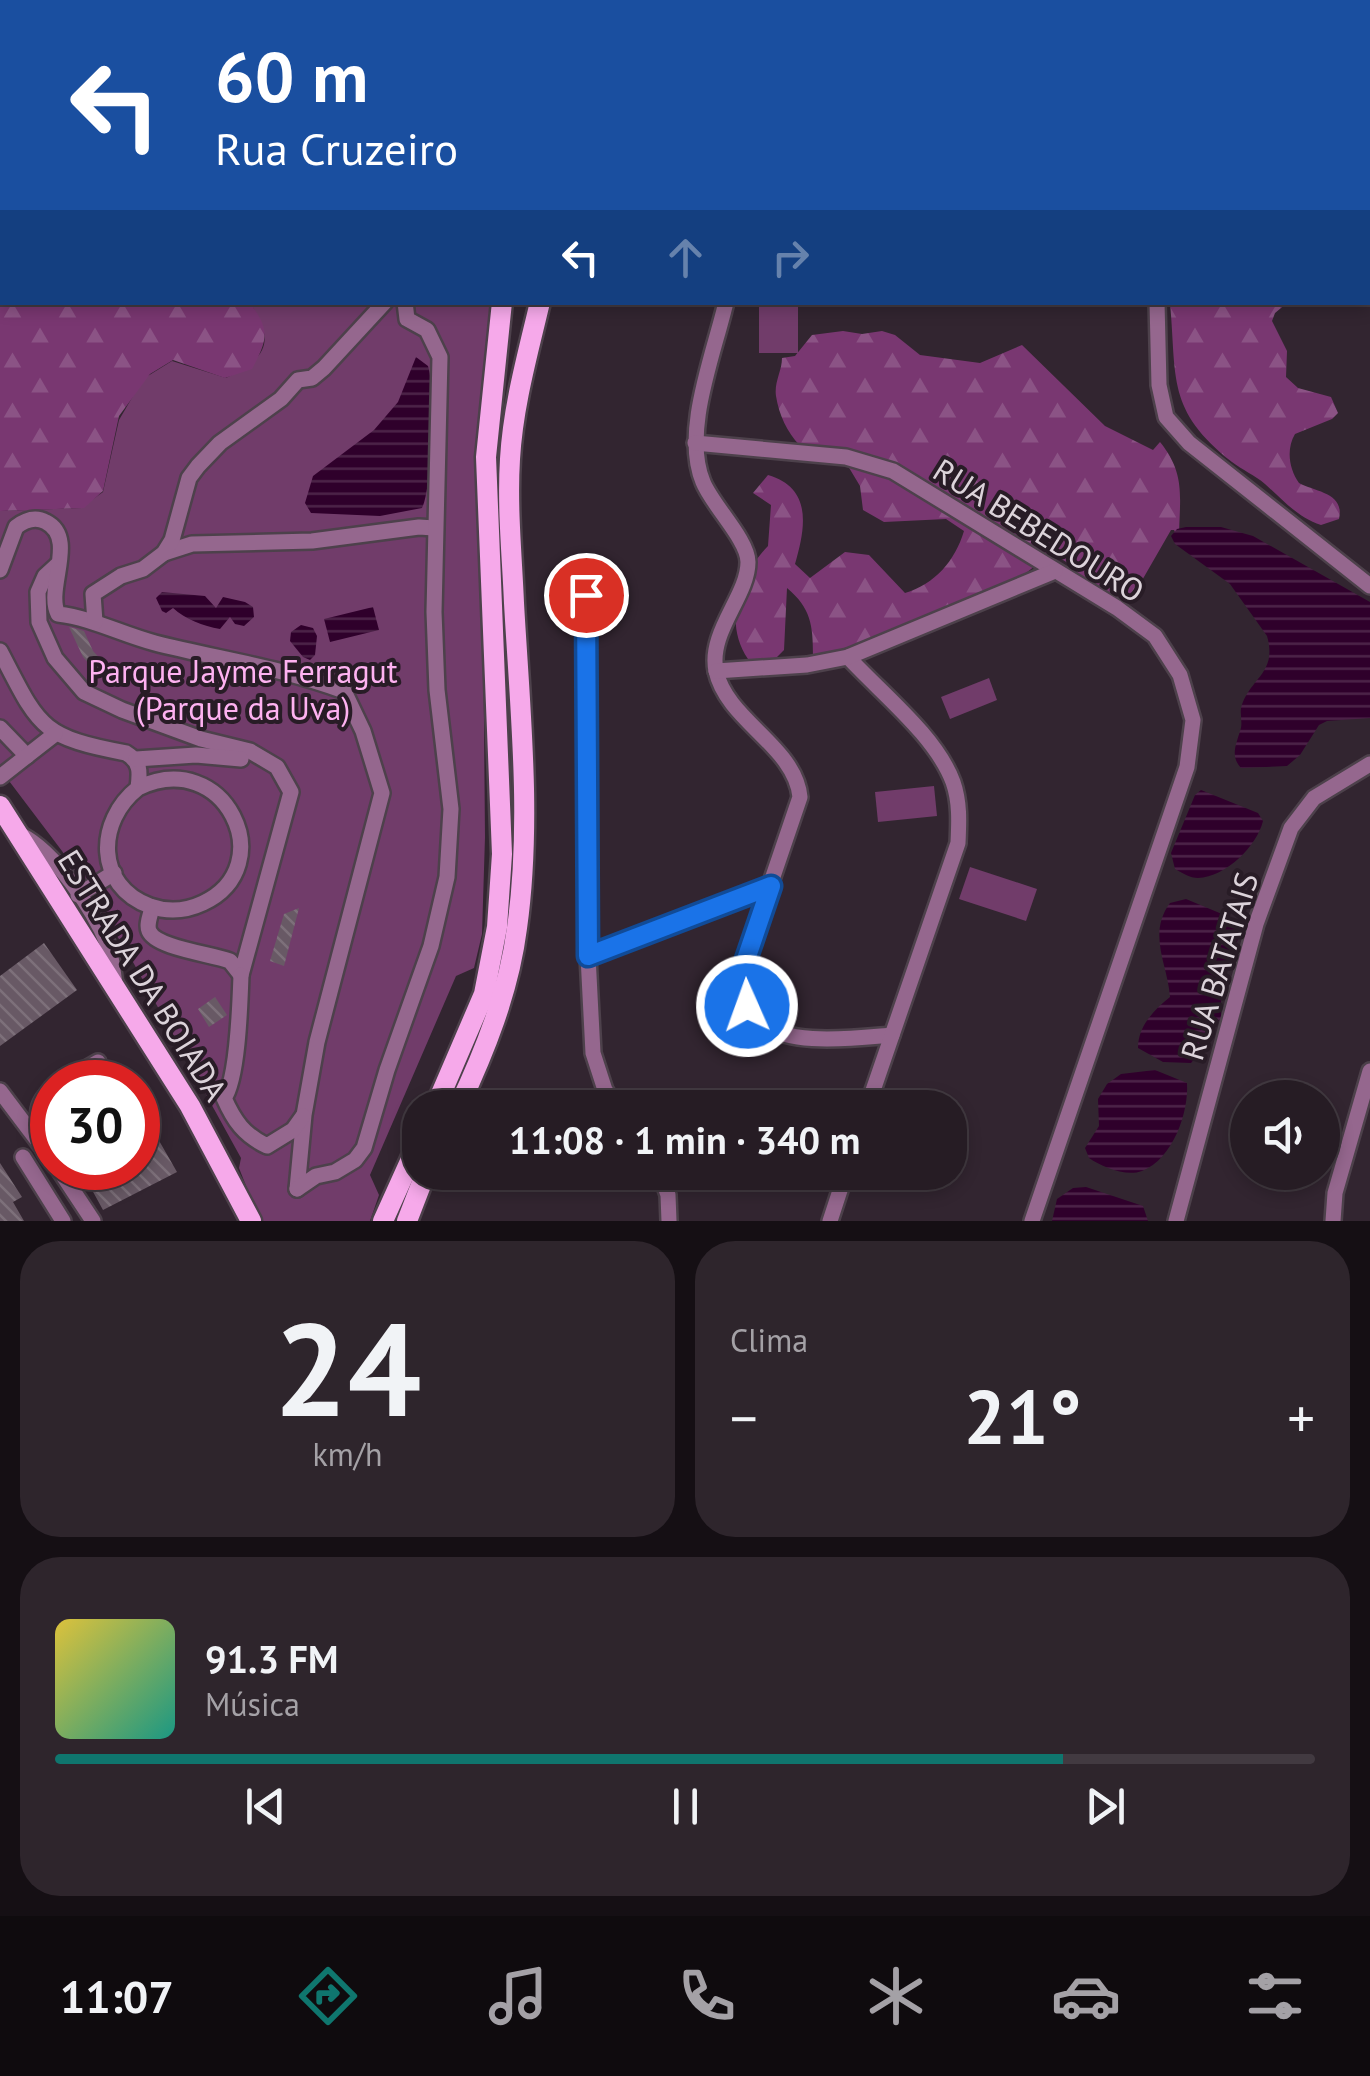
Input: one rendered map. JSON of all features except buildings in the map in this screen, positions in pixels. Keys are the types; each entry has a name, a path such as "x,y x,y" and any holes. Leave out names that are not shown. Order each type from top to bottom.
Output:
{"main road":[{"path":"443,1090 484,994 497,927 502,854 486,457 502,305"},
{"path":"466,1090 503,997 517,930 524,858 510,457 516,408 538,311"},
{"name":"ESTRADA DA BOIADA","path":"0,806 190,1106 251,1221"},
{"path":"229,1179 234,1221"},
{"path":"383,1221 402,1179"},
{"path":"407,1221 419,1190"}],"street":[{"path":"164,553 172,540 189,478 198,466 220,443 281,399 298,380 312,378 324,368 382,305"},
{"path":"0,570 12,534 23,522 45,521 58,534 54,609 58,614 87,618 151,642 312,679 344,691 364,731 382,793 318,1042 304,1115 297,1189 316,1176 334,1172 355,1160 364,1148 431,946 447,876 451,809 437,690 434,528 440,357 428,330 408,319 406,305"},
{"path":"725,305 699,408 696,443 703,483 748,558 748,566 716,646 716,671 724,690 794,775 800,797 741,974 740,990 756,1020 774,1032 854,1038 892,1035"},
{"path":"1157,305 1158,385 1166,417 1189,443 1370,586"},
{"name":"RUA BEBEDOURO","path":"696,443 846,457 893,471 1117,608 1156,636 1180,675 1192,720 1187,768 1032,1221"},
{"path":"94,622 93,594 164,553 192,544 312,542 434,528"},
{"path":"57,565 38,592 38,622 55,658 84,692 201,739 250,751 277,766 292,792 241,975 232,1087 224,1098 246,1135 267,1146 293,1130 304,1115"},
{"path":"716,671 807,665 848,657 1055,571"},
{"path":"586,595 588,956 593,1053 606,1090"},
{"path":"0,651 33,714 55,734 126,753 136,760 138,788"},
{"path":"848,657 944,762 959,812 958,843 873,1090"},
{"path":"0,728 27,756"},
{"path":"0,777 55,734"},
{"path":"136,760 232,756 277,766"},
{"name":"RUA BATATAIS","path":"1176,1221 1256,924 1291,828 1314,798 1370,764"},
{"path":"178,778 204,785 226,802 240,841 236,868 210,900 182,910 152,907 127,892 114,872 107,852 110,823 126,798 138,788 178,778"},
{"path":"20,835 44,849 78,894 108,946 116,988"},
{"path":"78,894 114,872"},
{"path":"588,956 771,886"},
{"path":"152,907 148,924 154,936 166,944 230,960 241,975"},
{"path":"1333,1221 1338,1181 1370,1072"},
{"path":"0,1090 30,1129"},
{"path":"23,1157 64,1221"},
{"path":"73,1190 93,1221"},
{"path":"667,1190 670,1221"},
{"path":"830,1221 840,1190"}],"green space":[{"path":"0,305 251,305 264,328 264,342 252,369 225,378 173,360 150,374 119,416 103,491 84,508 0,511"},
{"name":"Parque Jayme Ferragut (Parque da Uva)","path":"251,305 496,305 483,611 482,934 474,968 456,976 407,1090 402,1090 402,1101 370,1175 379,1195 370,1221 260,1221 239,1168 241,1158 128,953 62,851 0,769 0,511 81,508 103,492 119,420 143,379 172,361 226,378 258,356 265,339"},
{"path":"759,305 798,305 798,353 759,353"},
{"path":"1170,305 1285,305 1272,321 1287,351 1286,377 1298,388 1331,397 1338,413 1295,434 1290,446 1291,465 1299,483 1321,491 1338,504 1339,519 1321,525 1305,517 1232,462 1195,426 1185,409 1175,373"},
{"path":"882,331 895,335 920,355 980,363 1022,345 1105,426 1153,450 1160,442 1178,477 1179,540 1171,530 1133,596 1111,596 1099,591 1066,562 1049,555 1017,580 826,667 813,656 806,610 787,588 784,650 769,665 748,659 740,645 736,615 742,585 768,546 771,505 753,493 768,475 782,481 799,499 803,523 795,564 810,578 845,552 869,555 905,593 926,584 942,570 964,531 946,519 884,522 863,510 860,486 848,466 821,460 791,435 776,396 782,358 795,356 812,335"},
{"path":"989,678 997,700 950,719 941,697"},
{"path":"934,786 937,816 878,822 875,792"},
{"path":"970,867 1037,889 1026,921 959,899"}],"shaded area":[{"path":"416,357 428,366 431,394 430,460 422,508 380,516 311,513 305,503 313,476 374,430 398,402"},
{"path":"1186,527 1221,527 1253,536 1370,602 1370,718 1319,725 1300,755 1287,766 1241,768 1235,755 1241,708 1266,668 1267,636 1230,584 1175,544 1171,536"},
{"path":"162,592 205,596 216,608 223,597 245,602 253,607 254,617 244,626 235,624 230,617 220,629 207,626 173,608 162,611 156,598"},
{"path":"373,607 379,630 330,642 324,619"},
{"path":"301,625 313,628 317,636 315,655 310,660 290,641 291,632"},
{"path":"1201,790 1258,813 1263,821 1239,858 1219,872 1198,878 1175,869 1171,853 1195,795"},
{"path":"1186,899 1234,919 1240,925 1240,934 1221,984 1221,1018 1203,1039 1191,1063 1163,1062 1138,1048 1139,1040 1148,1019 1170,997 1159,938 1163,915 1170,903"},
{"path":"1155,1070 1187,1083 1182,1120 1170,1146 1153,1165 1129,1173 1107,1168 1089,1158 1085,1148 1099,1126 1098,1099 1107,1084 1121,1074"},
{"path":"1086,1187 1143,1206 1148,1221 1052,1221 1057,1199 1073,1188"}],"route":[{"path":"586,595 588,956 771,886 741,974 740,990 747,1006"}]}
